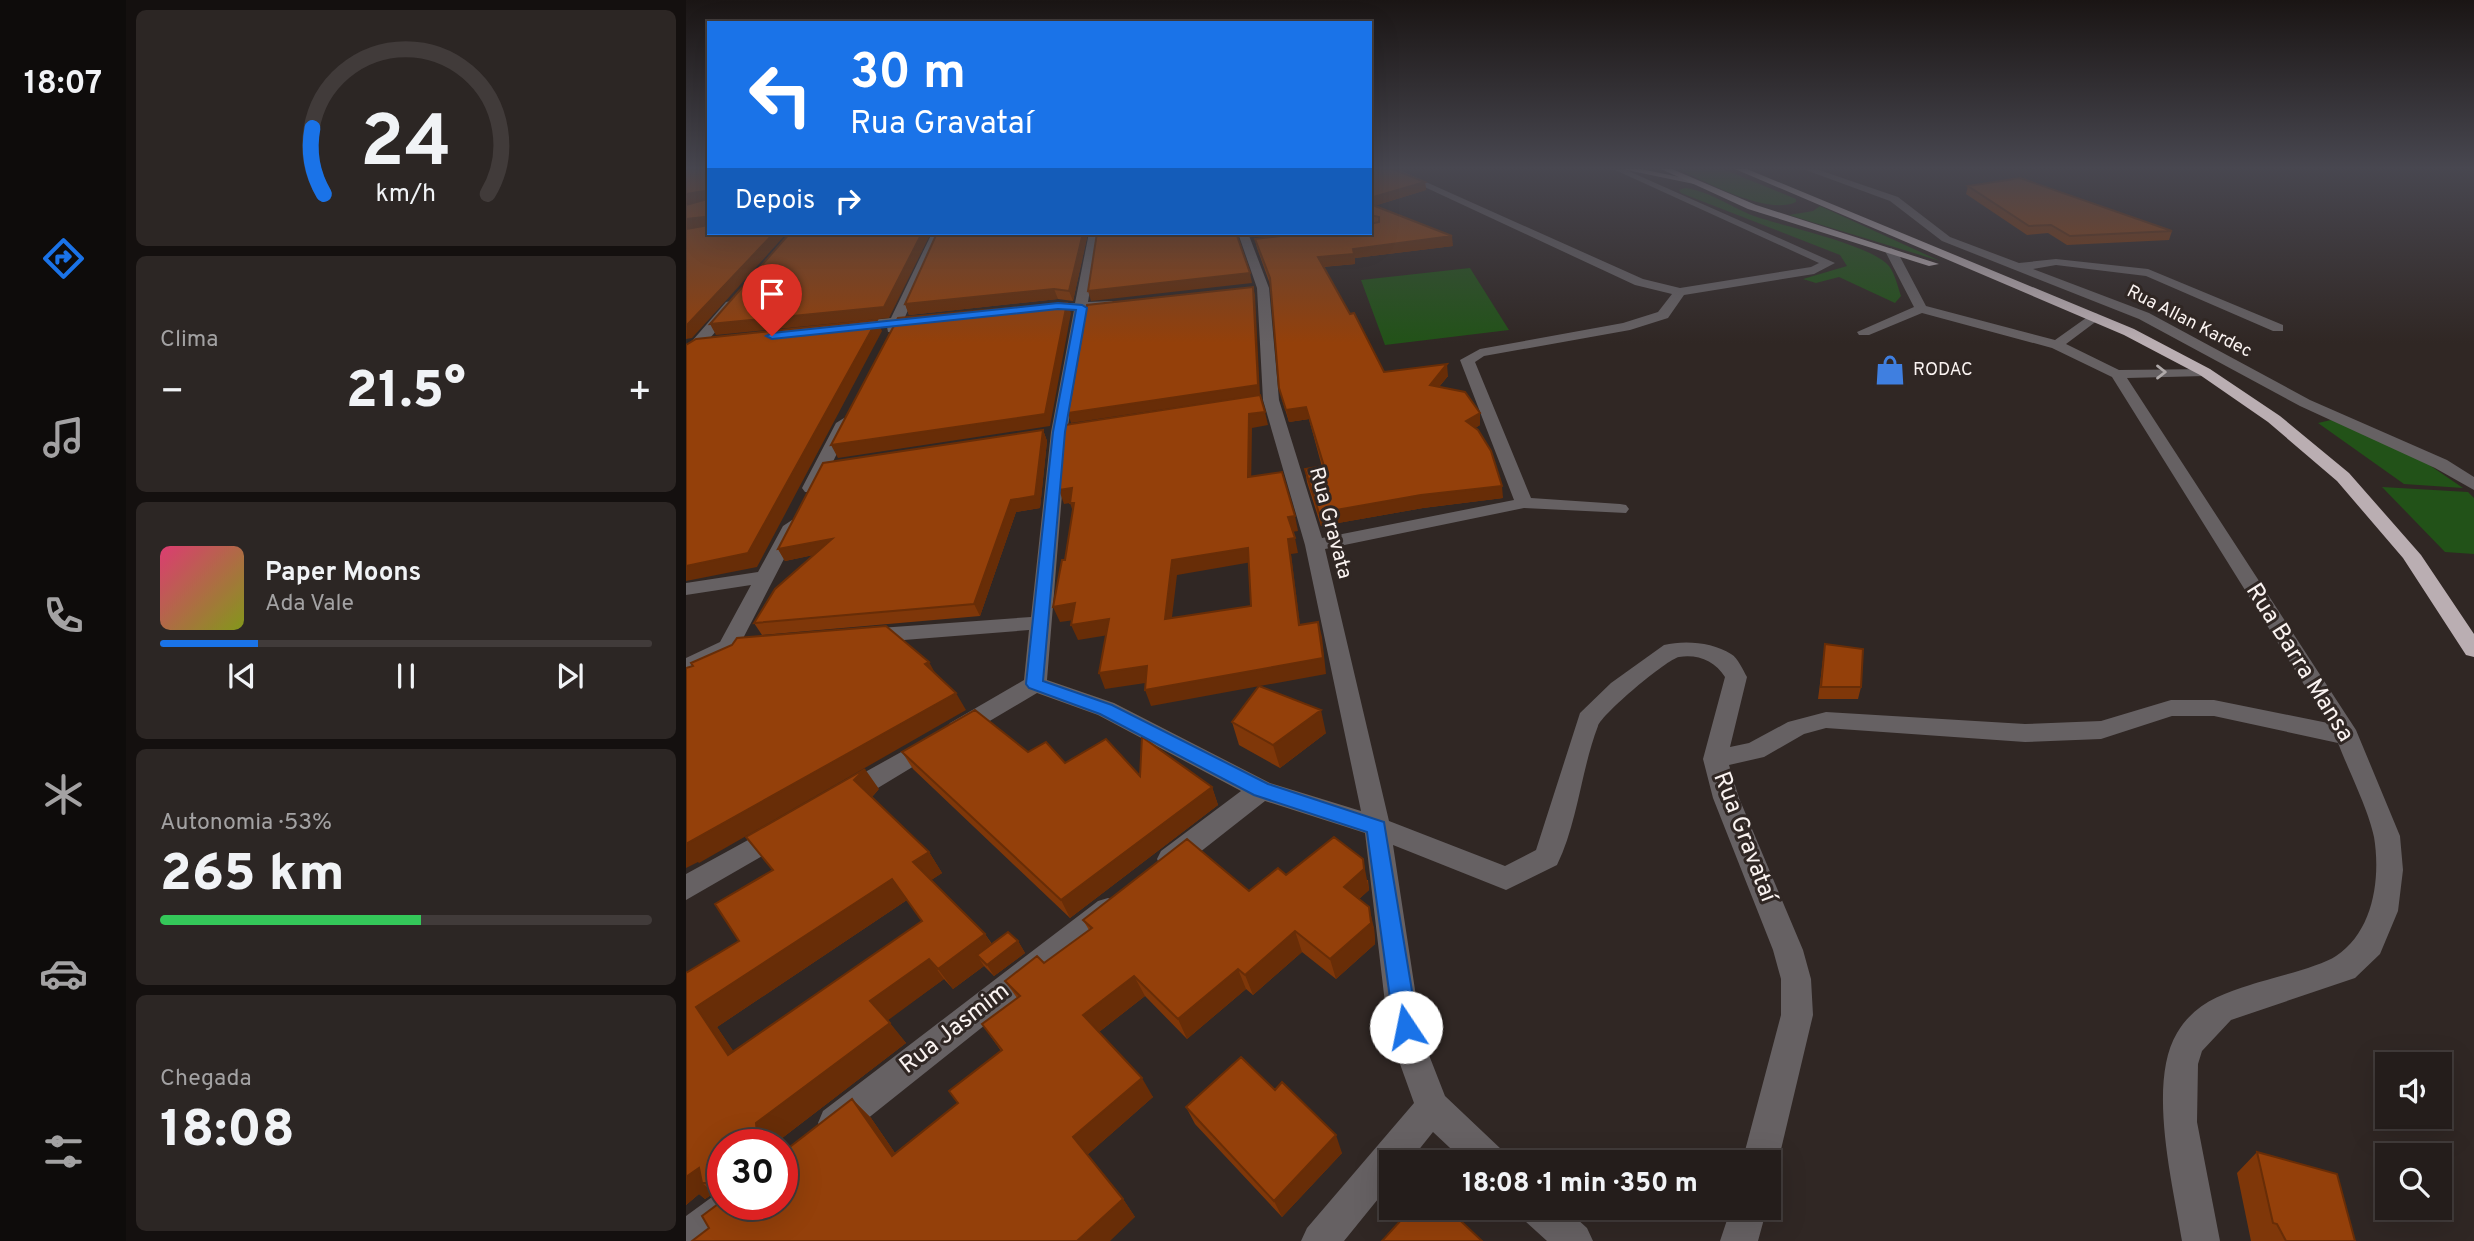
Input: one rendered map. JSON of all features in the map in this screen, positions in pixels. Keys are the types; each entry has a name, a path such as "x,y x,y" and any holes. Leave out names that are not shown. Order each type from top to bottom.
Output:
{"highway":[{"path":"1815,227 2042,298"},
{"path":"1878,227 2142,338 2205,372 2274,419 2343,477 2412,555 2474,650"}],"street":[{"path":"1518,227 1639,282 1680,292 1814,270 1829,263 1748,227"},
{"name":"Rua Allan Kardec","path":"1930,227 1946,239 2144,316 2315,408 2430,459 2474,485"},
{"path":"884,346 936,235"},
{"path":"830,804 1035,684 1053,433 1082,308 1094,235"},
{"name":"Rua Gravata","path":"1249,239 1256,288 1265,401 1315,545 1377,827 1401,1003 1411,1050 1432,1107"},
{"path":"1891,251 1922,309"},
{"path":"2017,267 2056,262 2148,273 2278,328"},
{"path":"1524,503 1467,360 1480,353 1625,327 1662,315 1680,292"},
{"path":"686,356 691,345 741,294"},
{"path":"1031,309 1132,303"},
{"path":"1864,332 1922,309 2057,345 2117,374 2205,372"},
{"path":"843,327 937,317"},
{"path":"2057,345 2093,317"},
{"path":"691,345 723,341"},
{"name":"Rua Barra Mansa","path":"2117,374 2348,736 2387,836 2389,870 2384,911 2370,945 2344,968 2221,1009 2189,1042 2182,1064 2180,1122 2201,1241"},
{"path":"728,647 800,511 828,467 853,407"},
{"path":"1053,433 1082,428"},
{"path":"1315,545 1524,503 1620,509"},
{"path":"686,589 766,577"},
{"path":"850,638 1039,623"},
{"path":"686,667 728,647 755,645"},
{"name":"Rua Gravataí","path":"1035,684 1106,709 1261,790 1377,827 1507,878 1547,857 1588,719 1619,689 1672,650 1704,651 1725,660 1736,677 1715,759 1726,798 1788,950 1796,979 1797,1015 1763,1150"},
{"path":"1715,759 1755,751 1796,728 1826,720 2025,733 2101,730 2171,708 2214,708 2348,736"},
{"name":"Rua Jasmim","path":"815,1139 1261,790"},
{"path":"686,888 794,825"},
{"path":"1320,1241 1432,1107 1477,1150"},
{"path":"686,1240 711,1220"},
{"path":"1551,1220 1574,1241"},
{"path":"1738,1241 1745,1220"}],"green space":[{"path":"1768,227 1791,227 1846,244 1879,258 1889,266 1901,296 1895,303 1839,277 1816,283 1803,279 1847,266 1840,255"},
{"path":"1828,227 1866,227 1940,261"},
{"path":"1470,268 1509,330 1385,345 1361,280"},
{"path":"2331,420 2403,447 2463,488 2404,484 2318,423"},
{"path":"2382,487 2468,492 2474,498 2474,554 2445,552"}],"building":[{"path":"707,227 707,235 772,235 686,326 686,229"},
{"path":"1372,227 1429,227 1452,236 1353,249 1354,254 1318,257 1350,314 1354,313 1384,372 1447,364 1430,385 1465,392 1480,413 1466,421 1478,430 1491,451 1502,486 1421,495 1319,513 1305,469 1324,466 1306,407 1286,410 1279,388 1270,278 1255,239 1290,235 1372,235"},
{"path":"2054,227 2160,227 2172,231 2070,236"},
{"path":"788,235 921,235 884,307 710,324"},
{"path":"936,235 1083,235 1069,291 1054,289 905,304"},
{"path":"1097,235 1237,235 1250,273 1088,291"},
{"path":"1253,287 1258,385 1068,413 1087,305"},
{"path":"1067,303 1045,414 831,445 898,318"},
{"path":"877,320 748,553 686,566 686,345 696,339"},
{"path":"1260,395 1265,412 1249,414 1248,477 1282,472 1295,516 1288,517 1295,538 1288,539 1299,625 1318,622 1323,658 1145,690 1147,666 1099,673 1109,619 1071,625 1075,603 1053,607 1062,560 1065,560 1074,503 1070,503 1072,488 1059,490 1065,425","holes":["1248,548 1251,606 1165,619 1172,560"]},
{"path":"1043,430 1035,496 1011,500 974,604 754,623 775,589 832,539 778,549 823,463"},
{"path":"886,626 929,662 925,664 956,693 686,844 686,668 693,666 691,663 732,645 737,638"},
{"path":"1825,644 1863,649 1861,687 1821,687"},
{"path":"1259,686 1321,710 1273,745 1232,722"},
{"path":"975,710 1028,752 1046,742 1065,763 1106,739 1140,776 1142,737 1212,787 1061,900 902,752"},
{"path":"865,769 854,780 929,852 913,862 985,934 938,969 929,959 870,1001 890,1023 756,1123 757,1129 707,1129 707,1183 702,1183 699,1168 686,1177 686,973 739,941 715,904 773,870 746,837","holes":["892,879 922,921 728,1055 696,1007"]},
{"path":"1334,837 1363,859 1364,869 1344,887 1369,907 1371,923 1330,959 1295,931 1245,975 1238,969 1178,1019 1134,976 1083,1015 1142,1078 1073,1137 1123,1199 1077,1241 692,1241 709,1228 702,1216 707,1212 707,1220 798,1220 798,1141 852,1099 892,1156 958,1103 949,1091 1002,1050 982,1024 1020,996 1005,981 1037,956 1044,963 1092,928 1083,920 1187,839 1249,891 1278,868 1286,875"},
{"path":"1008,932 1018,941 987,965 977,955"},
{"path":"1241,1057 1275,1090 1282,1082 1336,1135 1274,1201 1186,1107"},
{"path":"2257,1152 2337,1174 2355,1241 2286,1241 2277,1224 2273,1223"},
{"path":"1401,1220 1460,1220 1482,1241 1382,1241"}],"place":[{"name":"RODAC","path":"1890,370"}],"route":[{"path":"772,336 1058,306 1082,308 1059,432 1035,684 1106,709 1261,790 1377,827 1406,1027"}]}
